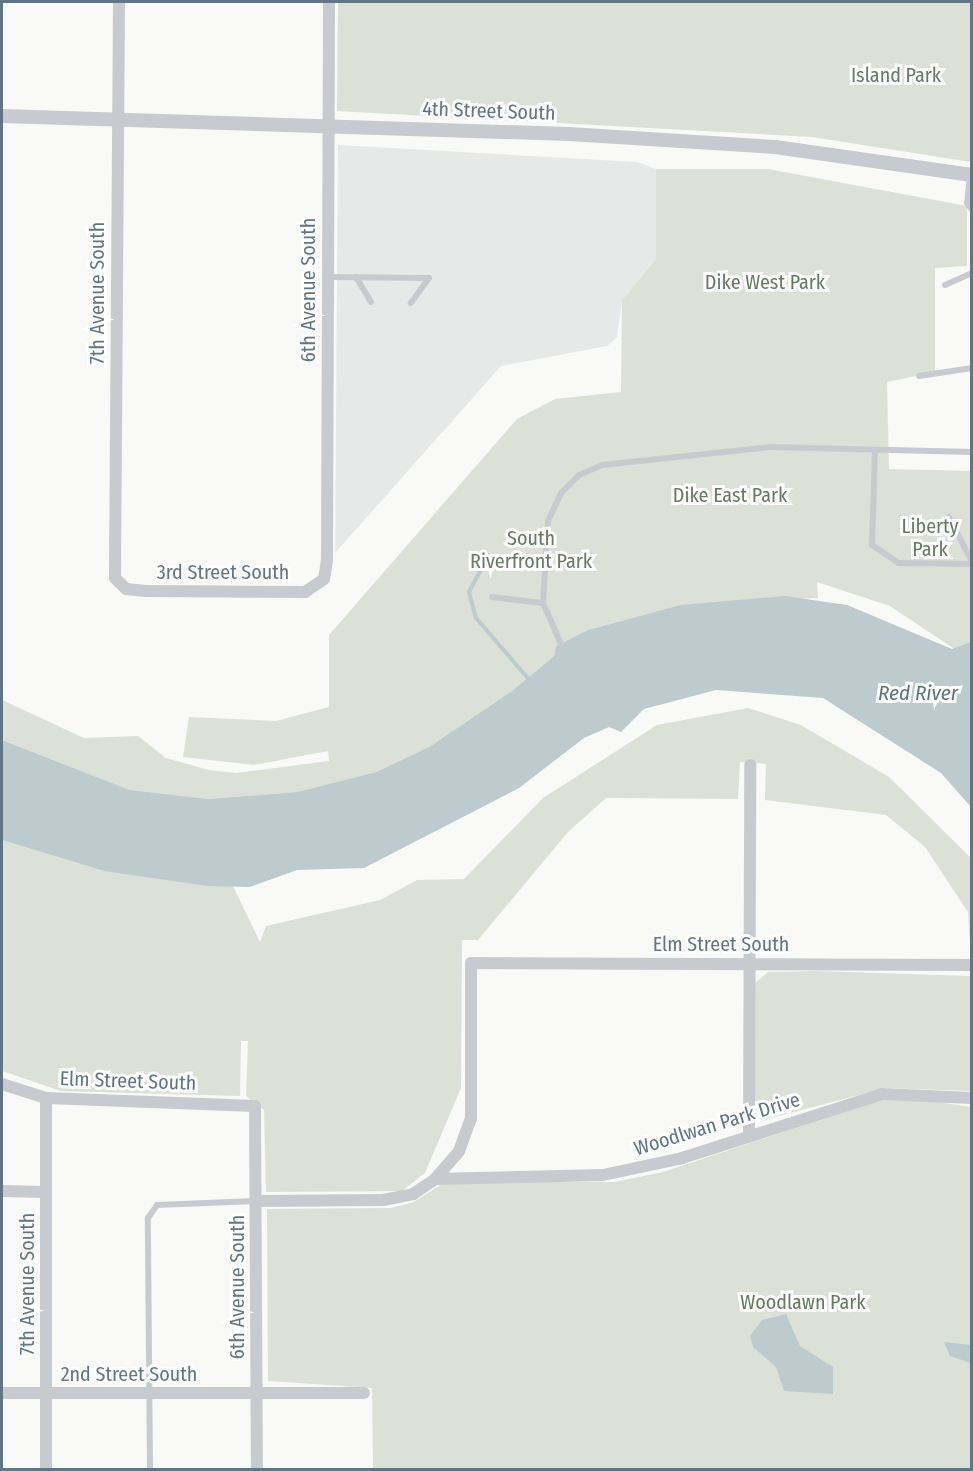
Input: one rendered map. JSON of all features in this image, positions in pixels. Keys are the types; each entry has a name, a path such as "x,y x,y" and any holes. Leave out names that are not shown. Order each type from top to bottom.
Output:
{"street":[{"name":"7th Avenue South","path":"119,2 115,578 119,582"},
{"name":"6th Avenue South","path":"324,579 329,2"},
{"name":"4th Street South","path":"2,116 328,124 775,147 971,175"},
{"name":"3rd Street South","path":"119,582 126,589 146,591 310,592 324,579"},
{"path":"749,1136 750,765"},
{"name":"Elm Street South","path":"435,1179 459,1151 471,1118 471,963 972,965"},
{"name":"Elm Street South","path":"2,1084 46,1098 255,1106"},
{"name":"Woodlwan Park Drive","path":"435,1179 603,1175 648,1168 882,1094 972,1098"},
{"name":"7th Avenue South","path":"46,1098 46,1470"},
{"name":"6th Avenue South","path":"255,1106 257,1470"},
{"path":"256,1201 383,1200 413,1194 435,1179"},
{"path":"2,1191 45,1192"},
{"name":"2nd Street South","path":"2,1393 364,1393"}],"lane":[{"path":"971,175 967,203 972,210"},
{"path":"945,285 972,273"},
{"path":"327,277 429,278 411,303"},
{"path":"356,278 371,302"},
{"path":"919,376 972,368"},
{"path":"561,644 543,603 548,521 561,493 579,475 602,465 770,447 972,452"},
{"path":"874,451 872,545 899,563 972,563 949,517"},
{"path":"492,597 543,603"},
{"path":"150,1470 148,1218 157,1205 244,1206 256,1201"}],"shaded area":[{"path":"338,145 637,162 656,169 656,259 622,300 617,337 607,346 501,366 335,553"}],"green space":[{"name":"Island Park","path":"338,2 971,2 971,162 812,137 337,111"},
{"path":"656,169 768,169 967,206 967,266 935,268 935,372 887,382 889,469 971,471 971,660 890,606 817,582 818,598 680,605 588,630 556,646 554,656 512,691 429,747 376,772 297,792 208,799 130,790 2,740 2,700 84,738 138,736 166,758 209,770 236,773 329,761 328,751 254,765 183,757 189,717 276,721 329,707 329,635 517,419 555,399 621,392 622,300 656,259"},
{"path":"748,708 801,725 889,777 971,858 971,957 968,912 925,847 886,815 765,800 766,764 740,762 738,799 606,798 568,832 478,940 462,940 461,1088 425,1173 402,1191 266,1192 264,1110 246,1096 248,1041 241,1041 240,1096 61,1091 2,1071 2,840 104,871 233,886 260,942 266,926 380,900 417,880 464,879 543,798 657,725"},
{"path":"817,971 971,976 971,1091 886,1088 763,1120 753,1103 755,983 768,972"},
{"name":"Woodlawn Park","path":"918,1099 971,1107 971,1469 373,1469 372,1388 268,1381 267,1209 391,1208 414,1202 445,1182 614,1182 663,1172 880,1100"}],"water":[{"name":"Red River","path":"785,596 847,605 952,649 971,642 971,807 941,773 823,698 716,690 644,709 621,732 609,727 584,738 519,788 364,868 297,870 250,887 208,886 104,871 2,840 2,740 130,790 208,799 297,792 376,772 429,747 512,691 554,656 556,646 588,630 680,605"},
{"path":"786,1314 800,1346 833,1367 833,1394 784,1391 776,1367 753,1347 750,1336 762,1320"},
{"path":"944,1342 971,1345 971,1363 950,1356"}],"waterway":[{"path":"481,570 469,592 476,618 527,677"}],"park label":[{"name":"Dike West Park","path":"765,282"},
{"name":"Dike East Park","path":"730,495"},
{"name":"Liberty Park","path":"930,538"},
{"name":"South Riverfront Park","path":"531,550"}]}
